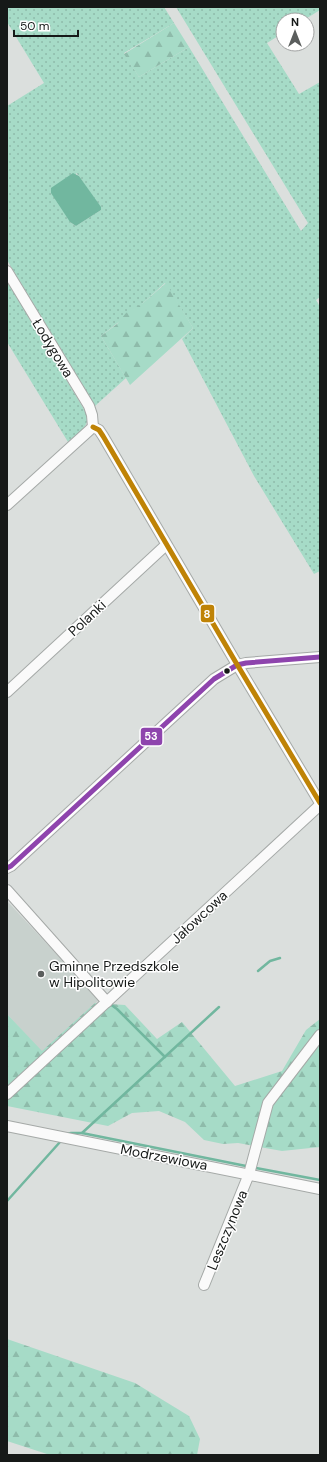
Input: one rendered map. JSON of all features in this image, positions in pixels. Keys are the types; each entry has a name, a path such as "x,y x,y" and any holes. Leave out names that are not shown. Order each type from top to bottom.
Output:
{"street":[{"name":"Łodygowa","path":"7,271 88,406 92,415 93,427"},
{"path":"7,505 93,427 99,430 320,804"},
{"name":"Polanki","path":"7,692 166,545"},
{"path":"7,868 34,846 214,679 237,665 262,661 320,657"},
{"name":"Jałowcowa","path":"7,1094 320,804"},
{"path":"7,890 106,1002"},
{"name":"Leszczynowa","path":"204,1285 249,1174 268,1103 320,1035"},
{"name":"Modrzewiowa","path":"7,1126 320,1189"}],"shaded area":[{"path":"73,173 79,176 101,207 101,210 76,226 70,222 51,193 51,188"},
{"name":"Gminne Przedszkole w Hipolitowie","path":"7,901 99,1000 42,1052 7,1014"}],"green space":[{"path":"7,7 164,7 174,23 124,53 139,77 189,47 301,231 308,223 176,7 320,7 320,10 315,13 275,12 275,38 267,43 299,94 320,82 320,297 316,300 320,307 320,571 314,574 254,476 182,339 193,328 165,283 143,303 101,336 126,378 95,406 7,260 7,106 44,83 7,22","holes":["76,173 101,210 76,226 70,222"]},
{"path":"174,23 189,47 139,77 124,54"},
{"path":"7,280 88,416 84,428 68,442 7,342"},
{"path":"166,283 193,328 130,385 101,336 117,324 126,313 143,303"},
{"path":"95,1003 125,1005 157,1039 182,1022 235,1086 282,1071 306,1030 320,1019 320,1147 282,1151 238,1143 223,1144 204,1140 185,1122 159,1111 132,1113 108,1126 7,1106 7,1014 42,1051"},
{"path":"7,1339 135,1383 189,1416 200,1439 197,1455 50,1455 7,1441"}],"waterway":[{"path":"258,971 270,961 280,958"},
{"path":"110,1004 117,1009 165,1057"},
{"path":"82,1133 219,1007"},
{"path":"67,1134 82,1133 246,1166"},
{"path":"7,1201 60,1142"},
{"path":"256,1168 320,1180"}],"transit line":[{"name":"8","path":"93,427 99,430 103,436 320,803"},
{"name":"53","path":"7,868 11,866 214,679 237,665 246,663 320,657"}],"place":[{"name":"Gminne Przedszkole w Hipolitowie","path":"41,974"}]}
